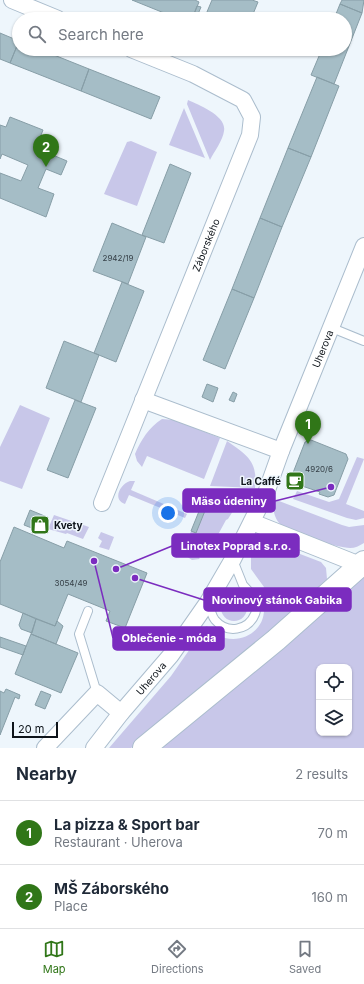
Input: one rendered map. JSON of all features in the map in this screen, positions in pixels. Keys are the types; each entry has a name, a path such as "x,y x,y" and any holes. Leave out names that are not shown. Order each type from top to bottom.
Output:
{"street":[{"path":"12,0 41,12"},
{"name":"Záborského","path":"102,504 250,135 252,117 243,100 223,88 148,56"},
{"name":"Uherova","path":"94,748 121,713 171,655 208,602 233,559 266,493 281,451 364,246"},
{"path":"143,400 281,451"},
{"path":"144,748 276,640 362,563 252,522"},
{"path":"45,748 97,693 121,713"}],"lane":[{"path":"332,328 364,341"},
{"path":"208,602 214,620 228,629 240,629 249,624 256,613 256,599 243,585 233,559"},
{"path":"88,611 79,634 97,693"}],"shaded area":[{"path":"188,100 217,116 224,126 222,138 210,160 187,104"},
{"path":"184,108 205,158 169,145"},
{"path":"131,141 157,152 137,206 104,194 127,142"},
{"path":"20,405 50,418 22,489 0,481 0,447"},
{"path":"162,419 175,420 220,438 204,479 147,456 142,467 137,461 135,454 143,439 149,430"},
{"path":"227,441 240,450 253,465 255,471 255,488 210,486"},
{"path":"357,457 364,459 346,504 364,511 364,518 356,520 347,518 293,499 297,491 329,502 339,499"},
{"path":"130,481 135,481 131,490 187,514 185,518 129,495 125,504 121,502 118,496 119,492 123,485"},
{"path":"211,492 243,495 226,520 214,542 208,540 199,558 200,559 192,560 183,554 191,531 196,532 211,496"},
{"path":"273,501 279,501 349,527 364,525 364,543 354,548 344,547 314,539 293,531 280,524 276,519"},
{"path":"54,515 89,527 83,539 67,533 48,529"},
{"path":"101,532 114,537 109,550 99,547 102,541 98,538"},
{"path":"266,541 321,562 326,568 327,579 259,640 131,748 109,748 171,676 206,626 222,637 232,639 246,636 257,628 261,622 264,608 270,608 264,587 251,569 251,556 259,542"},
{"path":"364,569 364,748 157,748"},
{"path":"234,595 243,599 247,608 243,617 234,621 225,617 221,608 225,599"}],"building":[{"path":"132,0 195,0 199,2 195,12 162,12"},
{"path":"212,0 252,0 258,2 254,12 207,12"},
{"path":"342,0 364,0 362,13 340,4"},
{"path":"340,4 362,13 352,38 352,12 337,12"},
{"path":"197,6 201,7 199,12 195,12"},
{"path":"0,33 12,38 13,56 10,63 0,59"},
{"path":"13,56 56,56 89,69 81,91 10,63"},
{"path":"319,56 345,56 334,84 311,75"},
{"path":"89,69 160,97 151,119 81,91"},
{"path":"317,77 339,86 311,157 288,148"},
{"path":"10,117 43,130 36,148 67,161 61,175 46,169 38,188 54,194 46,217 0,198 0,173 21,181 28,165 2,154 0,159 0,125 6,127"},
{"path":"288,148 311,157 282,227 260,218"},
{"path":"170,164 191,173 164,243 142,235"},
{"path":"260,218 282,227 254,298 232,289"},
{"path":"112,223 146,237 128,284 93,271"},
{"path":"122,282 144,291 116,362 94,353"},
{"path":"232,289 254,298 225,369 203,360"},
{"path":"64,341 99,355 81,402 46,388"},
{"path":"207,384 218,388 213,402 202,397"},
{"path":"233,392 237,394 234,402 229,400"},
{"path":"75,400 96,408 68,478 47,470"},
{"path":"311,440 346,454 348,459 334,495 328,497 319,494 320,492 293,483 291,478 305,442"},
{"path":"206,494 211,496 196,533 191,531"},
{"path":"30,510 47,517 42,532 24,525"},
{"path":"14,527 64,548 67,541 147,573 125,628 106,621 110,611 68,594 55,626 0,604 0,562"},
{"path":"23,613 36,619 32,633 21,629 19,625"},
{"path":"36,619 55,626 57,621 63,626 56,644 31,634"},
{"path":"31,634 78,653 61,693 15,674"},
{"path":"0,637 26,646 23,655 0,647"},
{"path":"6,689 20,695 19,699 15,697 0,735 0,691 4,693"},
{"path":"41,691 51,695 45,709 35,705"}],"place":[{"name":"MŠ Záborského","path":"46,167"},
{"name":"La pizza & Sport bar","path":"308,444"},
{"name":"La Caffé","path":"295,481"},
{"name":"Mäso údeniny","path":"331,487"},
{"name":"Kvety","path":"40,525"},
{"name":"Oblečenie - móda","path":"94,561"},
{"name":"Linotex Poprad s.r.o.","path":"116,569"},
{"name":"Novinový stánok Gabika","path":"135,578"}]}
